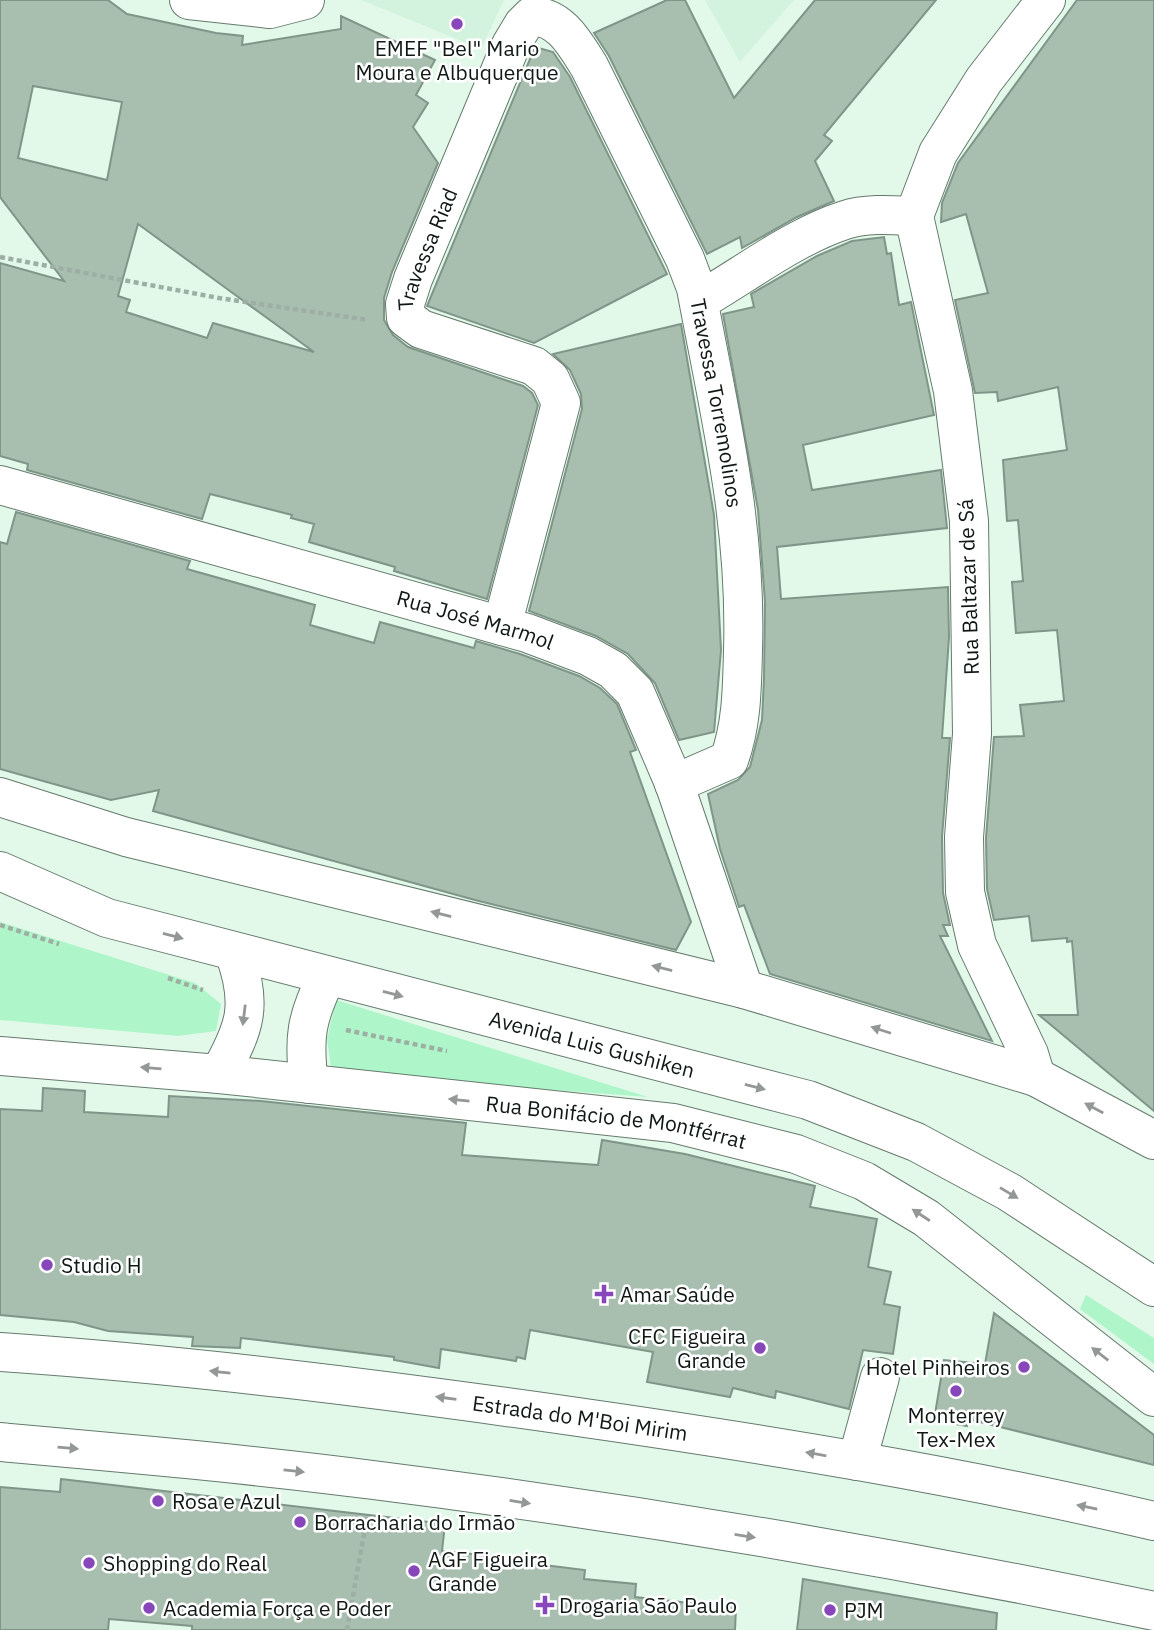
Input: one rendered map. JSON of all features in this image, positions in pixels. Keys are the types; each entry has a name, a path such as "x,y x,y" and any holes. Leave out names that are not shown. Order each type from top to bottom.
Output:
{"main road":[{"path":"189,0 270,9 305,0"},
{"path":"699,301 777,253 845,220 866,216 915,216 938,153 984,80 1046,0"},
{"name":"Travessa Riad","path":"502,626 561,403 550,379 534,366 421,329 406,318 405,304 511,45 532,16 553,21"},
{"name":"Travessa Torremolinos","path":"553,21 570,36 589,66 685,259 699,301 738,507 744,570 742,693 738,734 729,760 674,784"},
{"name":"Rua Baltazar de Sá","path":"915,216 953,391 969,521 972,734 964,837 965,892 978,944 1036,1077"},
{"name":"Rua José Marmol","path":"0,485 502,626 588,656 613,670 635,692 674,784 744,989"},
{"path":"0,797 126,837 744,989 1036,1077 1154,1140"},
{"name":"Avenida Luis Gushiken","path":"0,871 107,918 808,1100 916,1142 1009,1192 1154,1287"},
{"path":"0,892 107,918"},
{"path":"219,1074 240,1038 246,1011 245,983 234,952"},
{"path":"309,1084 304,1048 306,1025 327,976"},
{"name":"Rua Bonifácio de Montférrat","path":"0,1056 219,1074 673,1123 796,1154 864,1181 926,1218 1154,1397"},
{"name":"Estrada do M'Boi Mirim","path":"0,1352 85,1358 381,1390 750,1442 1154,1521"},
{"path":"858,1461 880,1377"},
{"path":"0,1442 373,1480 800,1545 1026,1584 1154,1611"}],"path":[{"path":"0,257 232,300 382,322 406,318"},
{"path":"347,1630 373,1480"}],"shaded area":[{"name":"EMEF \"Bel\" Mario Moura e Albuquerque","path":"361,0 504,0 481,49"},
{"path":"705,0 794,0 740,62"}],"green space":[{"path":"0,922 195,983 221,1004 216,1031 178,1036 0,1020"},
{"path":"336,1000 648,1097 332,1074 327,1039"},
{"path":"1086,1295 1154,1338 1154,1364 1080,1309"}],"building":[{"path":"0,0 108,0 127,14 243,36 242,45 341,29 341,16 435,60 416,95 428,103 413,127 438,163 392,272 384,298 384,320 393,335 408,347 523,386 532,393 538,405 487,599 394,571 395,567 309,542 314,524 291,518 292,515 210,494 202,519 27,470 28,464 0,456 0,263 64,281 0,197","holes":["33,86 122,102 107,180 18,158","138,224 234,294 314,352 213,323 207,338 126,312 130,300 118,296"]},
{"path":"667,0 685,0 734,98 815,0 936,0 824,135 832,141 815,161 834,201 797,217 742,248 740,237 707,254 609,56 594,33"},
{"path":"1077,0 1154,0 1154,1111 1039,1015 1078,1015 1072,941 1067,942 1067,938 1032,941 1029,916 994,920 987,889 986,838 994,737 1024,736 1020,705 1064,701 1057,630 1016,633 1012,582 1023,581 1018,520 1007,521 1003,460 1067,450 1058,387 998,401 997,392 975,393 955,300 988,293 966,214 941,222 942,203 958,163"},
{"path":"535,47 553,52 570,77 667,274 534,343 427,306"},
{"path":"884,237 887,254 891,253 899,305 911,302 934,415 803,445 812,490 941,470 947,528 777,547 781,599 948,587 949,637 942,738 950,738 942,837 943,893 950,925 943,925 948,936 940,936 992,1041 770,974 744,905 739,907 720,849 708,794 738,780 750,767 762,720 764,679 765,602 758,510 723,314 754,307 751,294 817,256 852,241"},
{"path":"681,324 714,515 721,650 714,732 679,740 655,683 628,654 596,636 529,611 582,409 581,394 570,370 553,354"},
{"path":"16,512 190,561 187,569 315,605 310,625 374,643 380,622 474,648 476,641 579,676 600,688 617,704 636,750 630,752 691,922 676,950 475,900 153,811 159,790 111,800 0,769 0,542 7,544"},
{"path":"43,1088 85,1091 84,1112 168,1117 169,1096 261,1101 466,1123 462,1155 598,1165 602,1140 685,1154 815,1186 810,1207 877,1219 868,1267 891,1272 884,1304 900,1307 893,1354 863,1350 849,1409 776,1391 775,1398 733,1388 730,1397 647,1382 653,1352 530,1330 525,1359 517,1357 516,1361 441,1349 439,1368 394,1360 394,1357 241,1338 240,1348 192,1346 193,1337 108,1331 74,1322 0,1315 0,1109 42,1111"},
{"name":"Hotel Pinheiros","path":"994,1313 1154,1435 1154,1465 968,1419 967,1426 934,1420 944,1360 985,1364"},
{"path":"61,1479 445,1524 442,1551 512,1558 512,1561 585,1570 584,1579 636,1584 635,1597 736,1608 735,1630 192,1630 192,1626 109,1619 108,1630 0,1630 0,1487 60,1492"},
{"path":"803,1579 997,1613 996,1630 797,1630"}],"place":[{"name":"EMEF \"Bel\" Mario Moura e Albuquerque","path":"457,24"},
{"name":"Studio H","path":"47,1265"},
{"name":"Amar Saúde","path":"604,1294"},
{"name":"CFC Figueira Grande","path":"760,1348"},
{"name":"Hotel Pinheiros","path":"1024,1367"},
{"name":"Monterrey Tex-Mex","path":"956,1391"},
{"name":"Rosa e Azul","path":"158,1501"},
{"name":"Borracharia do Irmão","path":"300,1522"},
{"name":"Shopping do Real","path":"89,1563"},
{"name":"AGF Figueira Grande","path":"414,1571"},
{"name":"Drogaria São Paulo","path":"545,1605"},
{"name":"Academia Força e Poder","path":"149,1608"},
{"name":"PJM","path":"830,1610"}]}
